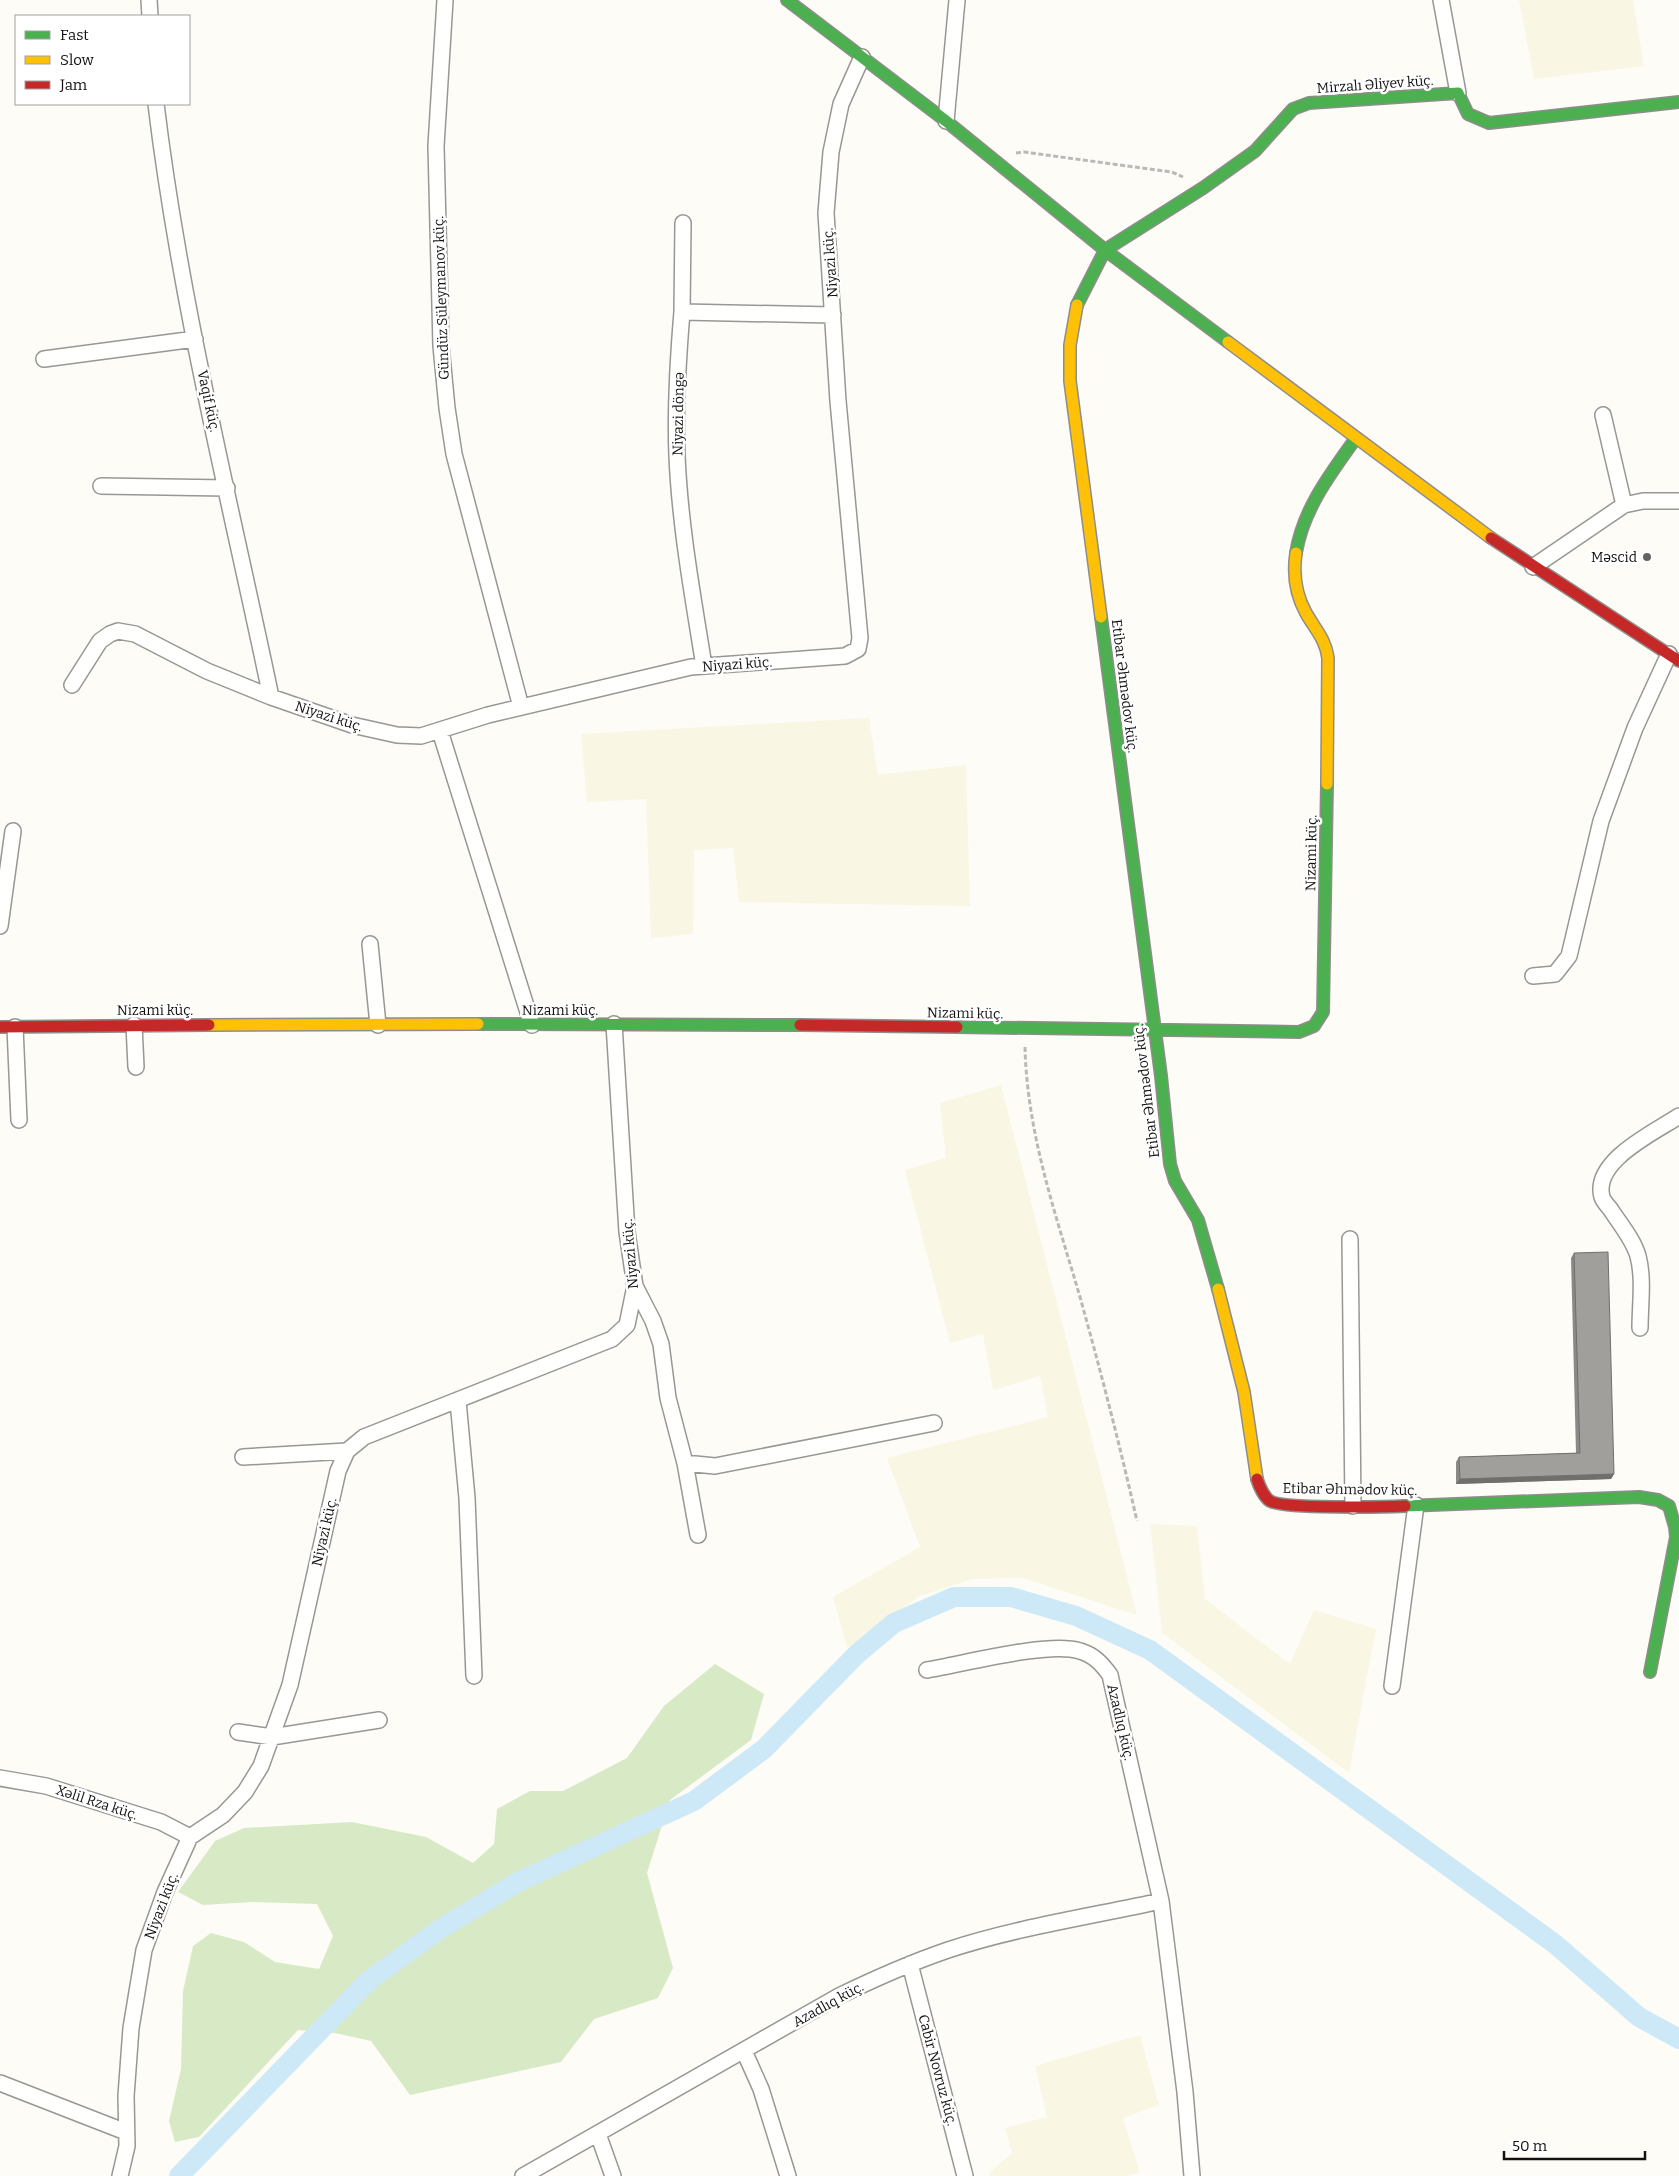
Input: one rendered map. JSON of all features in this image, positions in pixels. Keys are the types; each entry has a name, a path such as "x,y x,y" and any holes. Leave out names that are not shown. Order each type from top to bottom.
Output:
{"street":[{"path":"149,0 150,15"},
{"name":"Gündüz Süleymanov küç.","path":"445,0 436,146 441,346 446,400 454,454 521,707"},
{"path":"787,0 946,121 1105,250 1356,438 1533,567 1674,657 1635,728 1601,822 1569,956 1556,974 1533,976"},
{"path":"946,121 957,0"},
{"path":"1441,0 1458,93 1463,108 1472,119 1488,123 1679,102"},
{"name":"Niyazi küç.","path":"72,685 100,641 118,631 134,634 207,671 271,697 352,725 397,735 421,736 521,707 691,667 845,656 858,649 860,638 838,400 826,213 831,152 841,104 862,57"},
{"name":"Mirzalı Əliyev küç.","path":"1105,250 1203,188 1255,151 1294,109 1309,103 1458,93"},
{"name":"Vaqif küç.","path":"156,105 195,339 271,697"},
{"name":"Niyazi döngə","path":"683,223 682,312 678,356 677,455 683,537 704,666"},
{"name":"Etibar Əhmədov küç.","path":"1105,250 1088,280 1076,308 1070,345 1070,381 1155,1032 1170,1164 1176,1181 1198,1220 1210,1255 1244,1392 1257,1481 1263,1493 1271,1502 1290,1505 1416,1505 1639,1497 1660,1499 1668,1504 1675,1515 1676,1537 1650,1672"},
{"path":"682,312 833,316"},
{"path":"44,359 195,339"},
{"path":"1603,415 1624,505"},
{"name":"Nizami küç.","path":"8,1027 614,1024 1155,1032 1299,1032 1314,1026 1322,1012 1328,656 1322,637 1304,609 1296,585 1296,561 1303,523 1324,481 1356,438"},
{"path":"102,486 227,488"},
{"path":"1533,567 1624,505 1651,501 1679,501"},
{"path":"440,731 532,1025"},
{"path":"0,926 13,831"},
{"path":"370,944 378,1025"},
{"name":"Niyazi küç.","path":"120,2176 127,2146 126,2096 131,2028 144,1950 165,1892 190,1837 224,1815 245,1792 261,1766 290,1685 338,1471 348,1451 364,1437 612,1339 626,1325 635,1286 627,1232 614,1024"},
{"path":"134,1025 136,1067"},
{"path":"8,1027 19,1120"},
{"path":"1640,1328 1641,1272 1637,1254 1626,1232 1602,1198 1602,1180 1610,1165 1624,1152 1679,1116"},
{"path":"1350,1239 1353,1506"},
{"path":"635,1286 653,1321 661,1344 668,1398 685,1463 698,1535"},
{"path":"458,1401 467,1498 474,1676"},
{"path":"685,1463 715,1466 934,1423"},
{"path":"243,1457 348,1451"},
{"path":"1392,1686 1416,1505"},
{"name":"Azadlıq küç.","path":"927,1670 1056,1647 1081,1651 1101,1662 1110,1675 1161,1901 1185,2092 1192,2176"},
{"path":"238,1732 272,1737 379,1720"},
{"name":"Xəlil Rza küç.","path":"0,1778 46,1786 161,1822 190,1837"},
{"name":"Azadlıq küç.","path":"523,2176 839,1996 910,1964 948,1950 988,1939 1161,1901"},
{"name":"Cabir Novruz küç.","path":"910,1964 966,2176"},
{"path":"744,2051 761,2089 788,2176"},
{"path":"0,2083 126,2132"},
{"path":"598,2134 613,2176"}],"path":[{"path":"995,160 1010,153 1024,152 1172,172 1203,188"},
{"path":"1025,1029 1026,1087 1037,1150 1110,1401 1137,1521"}],"shaded area":[{"path":"1519,0 1633,0 1644,66 1534,79"},
{"path":"869,718 878,775 966,765 970,906 739,902 733,848 694,850 693,934 651,938 646,799 587,802 581,734"},
{"path":"1001,1085 1137,1615 1023,1578 972,1579 920,1596 847,1648 833,1597 920,1547 887,1458 1048,1417 1040,1376 993,1390 983,1334 950,1343 905,1170 946,1158 940,1103"},
{"path":"1150,1524 1197,1526 1205,1599 1290,1664 1314,1610 1376,1629 1349,1773 1162,1633"},
{"path":"1140,2035 1159,2105 1123,2118 1140,2173 1127,2176 990,2176 989,2173 1012,2153 1005,2128 1047,2117 1035,2066"}],"green space":[{"path":"715,1664 764,1694 751,1740 670,1800 647,1873 673,1968 658,1998 594,2019 561,2062 410,2095 371,2041 335,2033 298,2030 199,2137 175,2142 169,2121 181,2069 183,1991 193,1946 211,1933 244,1942 275,1962 319,1969 333,1936 317,1904 252,1902 203,1905 178,1892 215,1841 244,1828 352,1822 426,1837 473,1863 494,1844 497,1809 530,1791 563,1791 627,1758 664,1706"}],"building":[{"path":"1608,1252 1614,1474 1460,1479 1459,1457 1580,1453 1574,1253"}],"waterway":[{"path":"179,2176 368,1981 440,1929 520,1881 694,1801 764,1749 857,1654 894,1623 954,1597 1011,1597 1076,1616 1150,1650 1555,1944 1639,2017 1679,2039"}],"traffic: fast":[{"path":"787,0 946,121 1105,250 1228,342"},
{"path":"1077,305 1105,250 1203,188 1255,151 1293,109 1309,103 1458,93 1468,114 1489,123 1679,102"},
{"path":"1296,553 1311,507 1328,478 1356,438"},
{"path":"1101,617 1161,1076 1170,1164 1175,1181 1198,1220 1218,1289"},
{"path":"957,1027 1299,1032 1314,1026 1323,1012 1327,784"},
{"path":"478,1024 800,1025"},
{"path":"1405,1506 1639,1497 1658,1500 1669,1506 1676,1537 1650,1672"}],"traffic: slow":[{"path":"1077,305 1070,345 1070,381 1101,617"},
{"path":"1228,342 1491,538"},
{"path":"1296,553 1295,576 1300,599 1306,613 1323,640 1328,658 1327,784"},
{"path":"209,1025 478,1024"},
{"path":"1218,1289 1244,1392 1257,1479"}],"traffic: jam":[{"path":"1491,538 1679,661"},
{"path":"0,1027 209,1025"},
{"path":"800,1025 957,1027"},
{"path":"1257,1479 1266,1497 1278,1504 1334,1507 1405,1506"}],"place":[{"name":"Məscid","path":"1647,557"}]}
